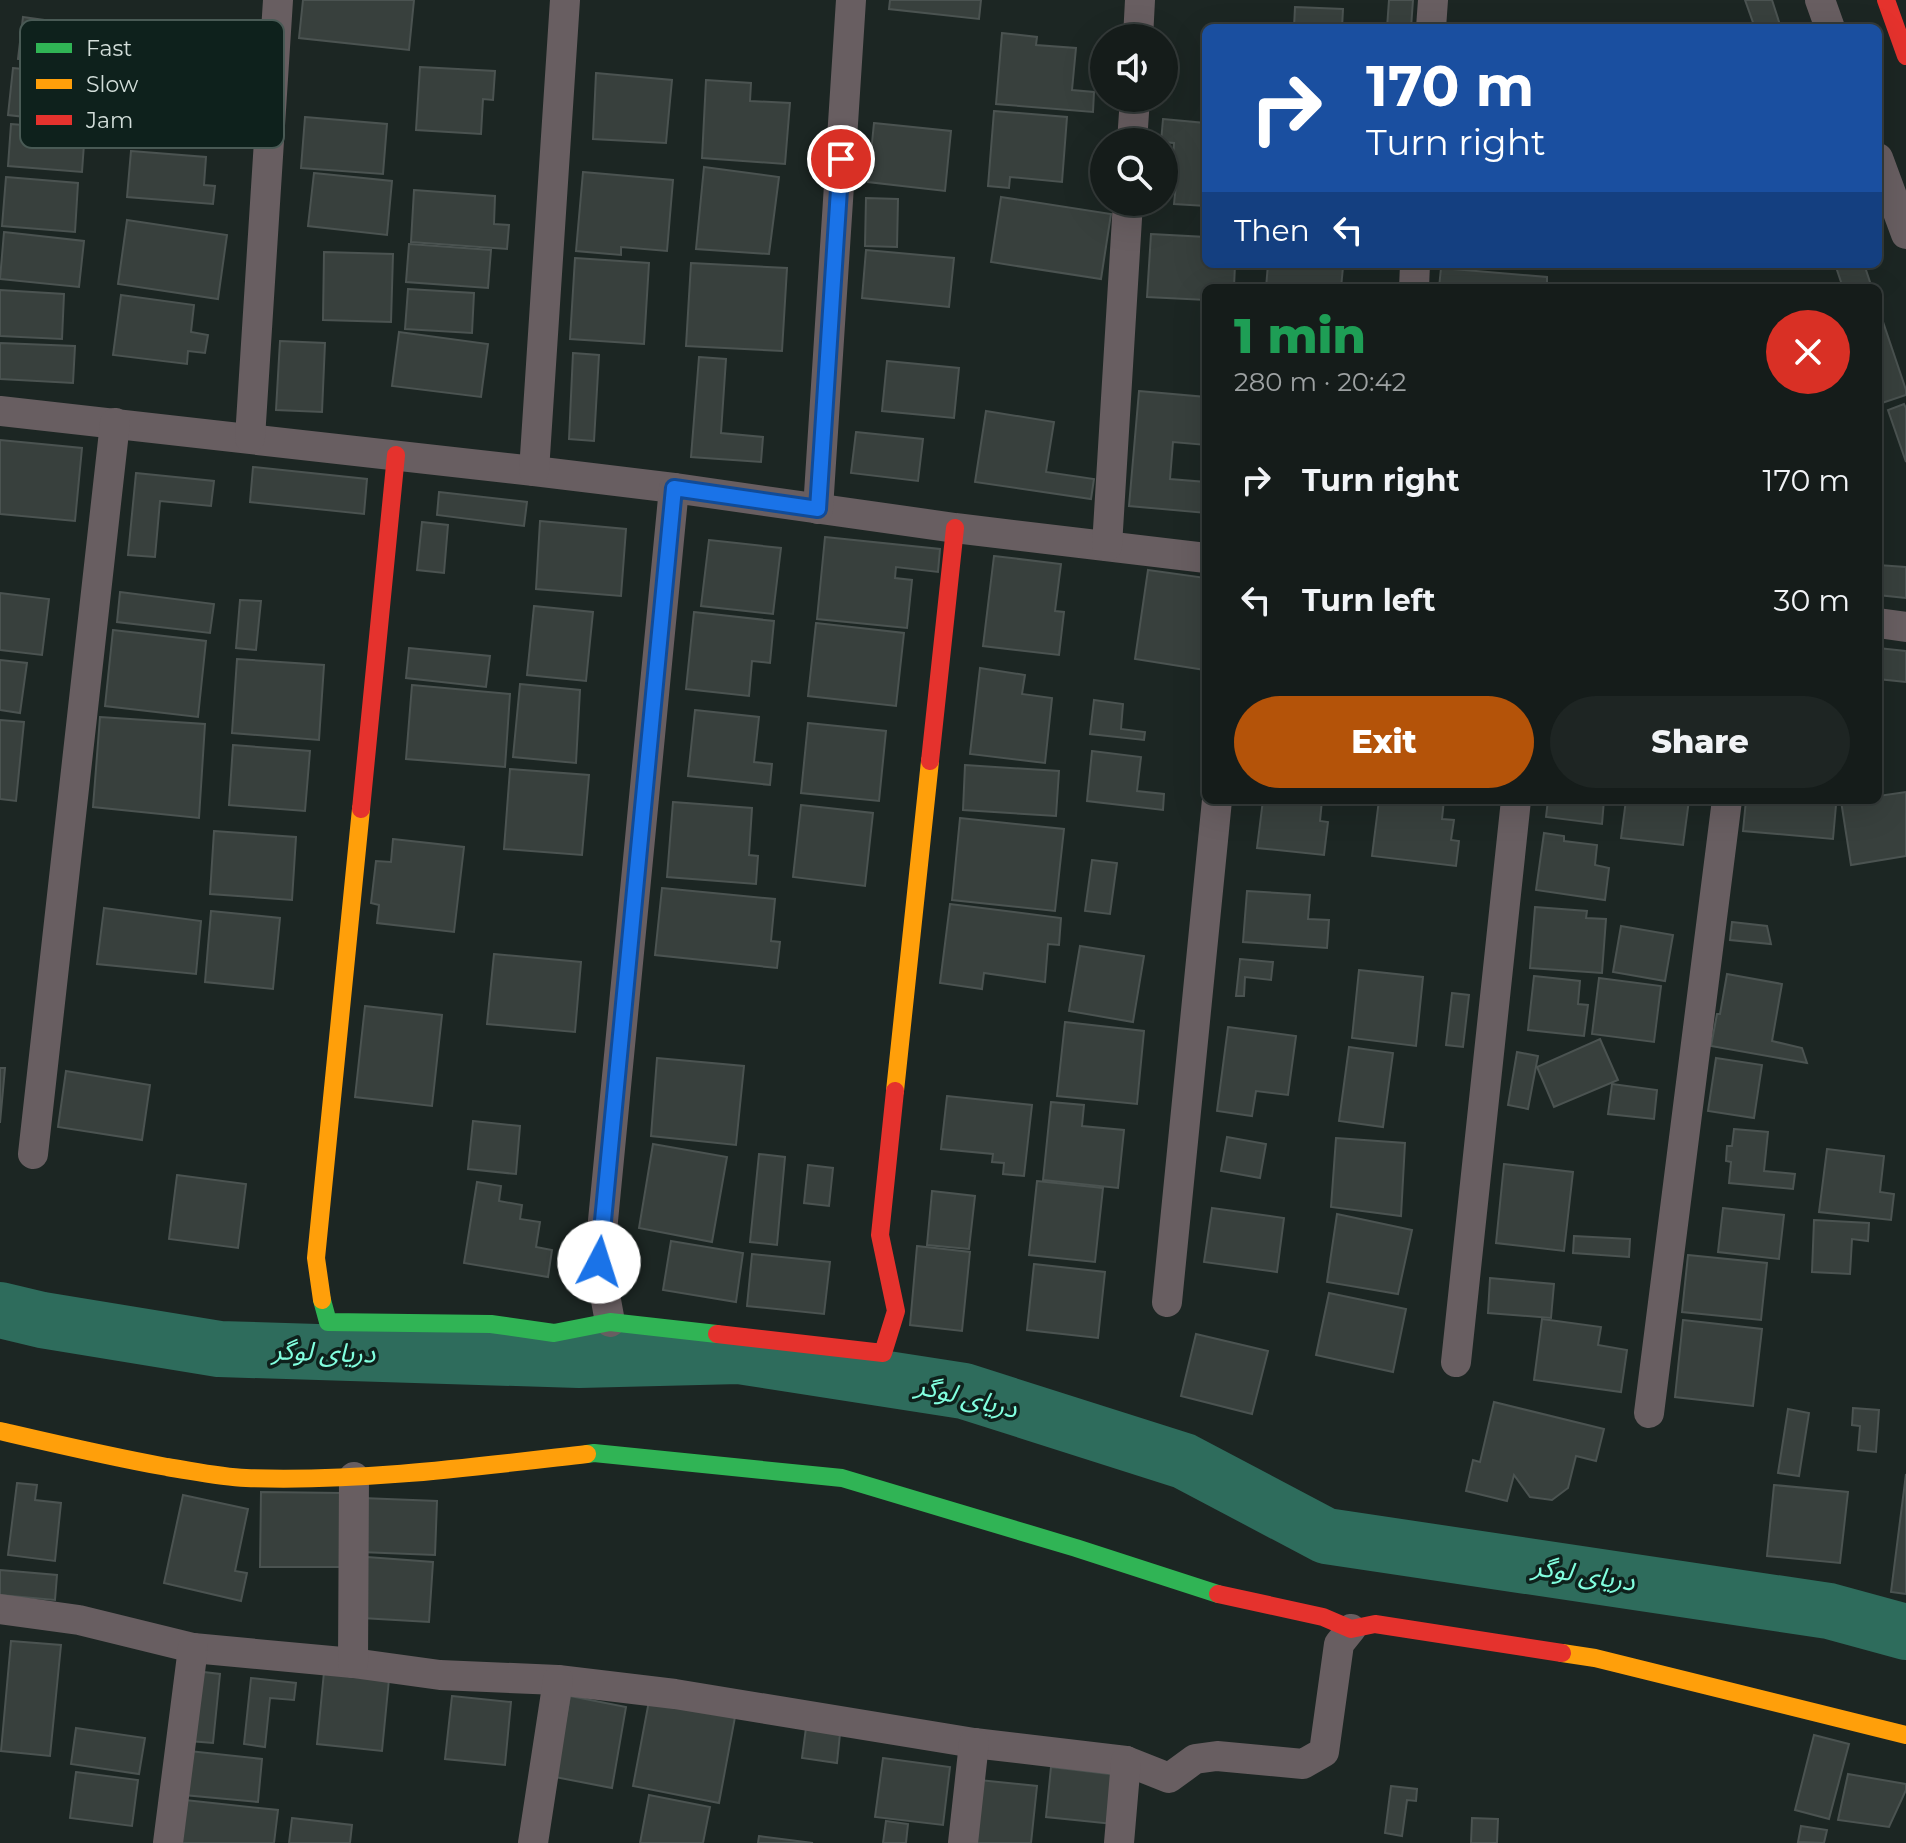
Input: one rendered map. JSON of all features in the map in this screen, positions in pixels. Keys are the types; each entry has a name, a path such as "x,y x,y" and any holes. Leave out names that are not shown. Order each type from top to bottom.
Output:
{"main road":[{"path":"1886,0 1906,56"},
{"path":"396,455 316,1258 328,1322 491,1324 554,1333 610,1322 883,1353 896,1311 880,1235 955,528"},
{"path":"0,1431 100,1455 244,1478 354,1477 449,1470 594,1453 842,1478 1076,1548 1206,1591 1323,1617 1351,1629 1375,1624 1595,1658 1906,1735"}],"street":[{"path":"277,20 278,0"},
{"path":"534,471 565,0"},
{"path":"818,509 851,0"},
{"path":"1139,24 1140,0"},
{"path":"1431,24 1433,0"},
{"path":"1820,0 1829,24"},
{"path":"250,438 269,148"},
{"path":"1882,169 1906,234"},
{"path":"1107,546 1127,216"},
{"path":"0,411 674,488 955,528 1202,558"},
{"path":"33,1154 115,423"},
{"path":"610,1322 599,1262 674,488"},
{"path":"1882,624 1906,627"},
{"path":"1167,1302 1217,804"},
{"path":"1456,1362 1516,804"},
{"path":"1649,1413 1726,804"},
{"path":"353,1663 354,1477"},
{"path":"0,1609 79,1620 193,1648 353,1663 440,1675 558,1680 675,1694 974,1743 1126,1761 1169,1778 1195,1759 1217,1756 1303,1764 1324,1752 1339,1644 1351,1629"},
{"path":"168,1843 193,1648"},
{"path":"533,1843 558,1680"},
{"path":"963,1843 974,1743"},
{"path":"1119,1843 1126,1761"}],"building":[{"path":"303,0 414,0 409,50 299,38"},
{"path":"890,0 981,0 979,19 889,9"},
{"path":"1389,0 1413,0 1411,24 1387,24"},
{"path":"1745,0 1772,0 1780,24 1754,24"},
{"path":"1295,7 1343,9 1342,24 1294,24"},
{"path":"1002,33 1037,37 1036,45 1076,48 1072,90 1090,92 1090,112 996,104"},
{"path":"420,67 495,71 493,100 483,99 481,134 416,130"},
{"path":"13,68 20,69 20,116 8,115"},
{"path":"596,73 672,80 666,143 593,139"},
{"path":"706,80 751,83 750,101 790,103 785,164 702,158"},
{"path":"994,111 1067,117 1062,182 1010,177 1009,188 988,186"},
{"path":"305,117 387,124 383,174 301,168"},
{"path":"1163,119 1202,123 1202,206 1178,204 1178,128 1162,128"},
{"path":"874,123 951,131 945,191 868,182"},
{"path":"11,124 20,125 20,148 84,148 82,172 8,166"},
{"path":"131,151 206,157 204,185 215,186 213,204 127,197"},
{"path":"704,167 779,177 769,254 696,249"},
{"path":"583,172 673,180 667,251 621,247 621,255 576,251"},
{"path":"314,173 392,181 387,235 308,226"},
{"path":"6,177 78,183 75,232 2,226"},
{"path":"414,190 495,196 494,224 509,225 507,249 411,242"},
{"path":"1001,197 1090,211 1090,216 1111,216 1101,279 991,262"},
{"path":"866,198 898,199 897,247 865,246"},
{"path":"127,220 227,235 218,299 118,284"},
{"path":"4,232 84,241 79,287 0,279"},
{"path":"1151,234 1202,237 1202,268 1235,268 1234,284 1202,284 1202,300 1147,297"},
{"path":"409,244 491,250 488,288 406,282"},
{"path":"866,250 954,258 949,307 862,298"},
{"path":"324,252 393,254 391,322 323,320"},
{"path":"575,258 649,263 644,344 570,339"},
{"path":"691,263 787,268 782,351 686,346"},
{"path":"1268,268 1343,268 1341,284 1266,284"},
{"path":"1441,268 1547,277 1547,284 1439,284"},
{"path":"1836,268 1865,268 1871,284 1842,284"},
{"path":"408,289 474,293 472,333 405,329"},
{"path":"0,290 64,294 62,339 0,336"},
{"path":"121,295 194,305 191,332 208,335 205,353 188,351 187,364 113,355"},
{"path":"1882,319 1906,390 1906,395 1882,403"},
{"path":"399,332 488,344 481,397 392,386"},
{"path":"280,341 325,343 322,412 276,410"},
{"path":"0,343 75,346 73,383 0,379"},
{"path":"573,353 599,355 594,441 569,439"},
{"path":"699,357 726,359 721,433 763,437 761,462 691,457"},
{"path":"887,361 959,368 954,418 882,411"},
{"path":"1139,391 1202,397 1202,445 1173,442 1170,479 1202,482 1202,513 1129,506"},
{"path":"1904,404 1906,408 1906,462 1888,410"},
{"path":"986,411 1054,422 1046,472 1094,479 1091,499 975,482"},
{"path":"856,432 923,439 918,481 851,473"},
{"path":"0,440 82,448 75,521 0,514"},
{"path":"253,467 367,479 364,514 250,502"},
{"path":"136,473 214,481 211,506 160,501 155,557 128,555"},
{"path":"439,492 527,502 524,526 437,515"},
{"path":"540,521 626,529 621,596 536,589"},
{"path":"422,522 448,525 444,573 417,570"},
{"path":"825,537 940,549 938,572 896,567 895,578 912,580 907,628 817,619"},
{"path":"709,540 781,548 773,614 701,606"},
{"path":"994,556 1061,564 1055,611 1064,612 1059,655 983,646"},
{"path":"1882,565 1906,567 1906,598 1882,595"},
{"path":"1148,570 1202,577 1202,670 1135,659"},
{"path":"120,592 214,604 210,633 117,622"},
{"path":"0,593 49,599 42,655 0,650"},
{"path":"240,600 261,601 256,650 236,648"},
{"path":"534,606 593,612 586,681 527,675"},
{"path":"694,612 774,621 770,663 752,661 749,696 686,689"},
{"path":"816,623 904,633 896,706 808,696"},
{"path":"113,630 206,641 198,717 105,706"},
{"path":"409,648 490,656 486,687 406,678"},
{"path":"1882,648 1906,651 1906,682 1882,679"},
{"path":"237,659 324,665 319,740 232,733"},
{"path":"0,660 27,663 20,713 0,710"},
{"path":"980,668 1025,675 1022,694 1052,698 1045,763 970,754"},
{"path":"520,684 580,690 576,763 513,757"},
{"path":"412,685 510,694 505,767 406,759"},
{"path":"1094,700 1123,704 1121,729 1145,732 1144,740 1090,734"},
{"path":"695,710 759,717 754,762 772,764 770,785 688,776"},
{"path":"100,717 205,724 199,818 93,807"},
{"path":"0,720 24,722 16,801 0,799"},
{"path":"808,723 886,731 879,801 801,793"},
{"path":"233,745 310,751 305,811 229,805"},
{"path":"1092,751 1141,757 1137,791 1164,794 1163,810 1087,801"},
{"path":"965,765 1059,771 1056,816 963,810"},
{"path":"510,769 589,775 582,855 504,849"},
{"path":"1906,792 1906,856 1851,865 1841,804 1882,804 1882,795"},
{"path":"673,802 752,808 749,855 758,856 756,884 667,877"},
{"path":"1262,804 1322,804 1320,821 1328,822 1324,855 1257,848"},
{"path":"1378,804 1444,804 1442,819 1454,820 1451,840 1459,841 1456,866 1372,856"},
{"path":"1548,804 1604,804 1602,824 1546,817"},
{"path":"1625,804 1688,804 1683,845 1621,838"},
{"path":"1746,804 1836,805 1833,839 1743,831"},
{"path":"801,805 873,813 865,886 793,877"},
{"path":"960,818 1064,829 1055,911 952,900"},
{"path":"214,831 296,837 292,900 210,894"},
{"path":"1544,833 1564,836 1564,841 1597,845 1595,865 1609,868 1605,900 1536,890"},
{"path":"393,839 464,847 454,932 377,923 379,905 371,903 376,861 391,862"},
{"path":"1092,860 1117,863 1110,914 1085,911"},
{"path":"662,888 775,899 771,941 780,942 777,968 655,955"},
{"path":"1247,891 1310,895 1308,919 1329,920 1327,948 1243,942"},
{"path":"950,904 1061,918 1059,945 1048,944 1045,982 984,973 982,989 940,983"},
{"path":"1535,907 1587,911 1586,918 1606,919 1602,973 1530,968"},
{"path":"104,908 201,921 196,974 97,964"},
{"path":"211,911 280,918 273,989 205,982"},
{"path":"1732,922 1767,926 1771,944 1730,940"},
{"path":"1621,926 1673,935 1665,981 1613,972"},
{"path":"1080,946 1144,956 1133,1022 1069,1011"},
{"path":"494,954 581,962 575,1032 487,1024"},
{"path":"1240,959 1273,962 1271,980 1245,977 1244,996 1236,996"},
{"path":"1359,970 1423,977 1416,1046 1352,1038"},
{"path":"1727,974 1782,984 1772,1041 1802,1048 1807,1063 1711,1046"},
{"path":"1534,976 1580,981 1578,1004 1588,1005 1584,1036 1528,1030"},
{"path":"1599,978 1661,986 1654,1042 1592,1034"},
{"path":"1452,993 1469,995 1463,1047 1446,1045"},
{"path":"365,1006 442,1015 432,1106 355,1097"},
{"path":"1065,1022 1144,1031 1137,1104 1057,1096"},
{"path":"1228,1027 1296,1036 1288,1095 1256,1091 1252,1116 1217,1111"},
{"path":"1600,1039 1618,1080 1554,1107 1537,1067"},
{"path":"1349,1047 1393,1053 1383,1127 1339,1121"},
{"path":"1517,1052 1538,1056 1528,1109 1508,1105"},
{"path":"657,1058 744,1066 736,1145 651,1136"},
{"path":"1716,1058 1762,1065 1754,1118 1708,1111"},
{"path":"0,1068 5,1068 0,1123"},
{"path":"66,1071 150,1085 142,1140 58,1127"},
{"path":"1612,1084 1657,1090 1654,1119 1608,1114"},
{"path":"947,1096 1032,1105 1024,1176 1003,1174 1004,1163 992,1162 993,1154 941,1149"},
{"path":"1051,1102 1084,1105 1082,1126 1124,1130 1118,1188 1043,1180"},
{"path":"473,1121 520,1126 516,1174 468,1169"},
{"path":"1734,1129 1768,1132 1764,1171 1795,1174 1793,1189 1729,1183 1731,1162 1726,1161 1727,1146 1732,1146"},
{"path":"1227,1137 1266,1144 1260,1178 1221,1171"},
{"path":"1336,1138 1405,1143 1401,1216 1331,1207"},
{"path":"653,1144 727,1157 712,1242 639,1228"},
{"path":"1827,1149 1884,1156 1880,1192 1894,1194 1891,1220 1819,1212"},
{"path":"759,1154 785,1157 777,1245 750,1242"},
{"path":"1504,1164 1573,1172 1564,1251 1496,1243"},
{"path":"808,1165 833,1168 829,1206 804,1203"},
{"path":"177,1175 246,1184 238,1248 169,1239"},
{"path":"1037,1181 1103,1188 1095,1262 1029,1255"},
{"path":"477,1182 501,1186 499,1201 522,1205 520,1219 540,1222 536,1247 552,1250 548,1277 464,1263"},
{"path":"932,1191 975,1196 969,1249 927,1245"},
{"path":"1212,1208 1284,1218 1277,1272 1204,1262"},
{"path":"1723,1208 1784,1215 1779,1259 1718,1252"},
{"path":"1337,1214 1412,1230 1398,1294 1327,1282"},
{"path":"1814,1220 1869,1223 1868,1241 1852,1239 1850,1274 1812,1272"},
{"path":"1574,1236 1630,1239 1629,1257 1573,1253"},
{"path":"671,1241 743,1253 736,1302 663,1290"},
{"path":"917,1246 970,1252 962,1331 910,1325"},
{"path":"752,1254 830,1262 824,1314 747,1306"},
{"path":"1688,1255 1767,1263 1761,1320 1682,1312"},
{"path":"1034,1264 1105,1272 1098,1338 1027,1330"},
{"path":"1490,1278 1554,1284 1551,1318 1488,1313"},
{"path":"1329,1293 1406,1309 1393,1372 1316,1355"},
{"path":"1542,1319 1601,1327 1598,1345 1627,1350 1621,1392 1534,1380"},
{"path":"1683,1320 1762,1329 1753,1406 1675,1397"},
{"path":"1196,1334 1268,1351 1252,1414 1181,1396"},
{"path":"1494,1402 1604,1429 1596,1461 1576,1456 1568,1488 1552,1500 1530,1497 1514,1475 1507,1501 1466,1491 1473,1460 1480,1462"},
{"path":"1853,1408 1879,1410 1876,1452 1858,1450 1860,1426 1852,1425"},
{"path":"1788,1409 1809,1413 1799,1476 1778,1473"},
{"path":"1906,1474 1906,1594 1891,1592"},
{"path":"17,1483 37,1485 35,1500 61,1503 55,1561 8,1555"},
{"path":"1774,1485 1848,1492 1840,1563 1767,1556"},
{"path":"261,1492 342,1493 342,1567 260,1567"},
{"path":"183,1495 248,1509 235,1571 247,1573 241,1601 164,1583"},
{"path":"362,1498 437,1501 435,1555 360,1552"},
{"path":"367,1557 433,1562 429,1622 362,1618"},
{"path":"0,1570 57,1575 55,1600 0,1595"},
{"path":"11,1641 61,1645 50,1756 1,1751"},
{"path":"195,1671 220,1674 213,1743 189,1741"},
{"path":"324,1672 389,1679 382,1751 317,1744"},
{"path":"251,1678 296,1683 294,1700 270,1698 265,1747 244,1744"},
{"path":"452,1696 511,1702 505,1765 445,1759"},
{"path":"570,1696 626,1707 612,1788 555,1777"},
{"path":"649,1701 735,1717 719,1803 633,1786"},
{"path":"807,1720 841,1724 837,1763 802,1758"},
{"path":"76,1728 145,1738 139,1774 71,1764"},
{"path":"1814,1735 1849,1744 1829,1819 1795,1810"},
{"path":"189,1751 262,1759 258,1802 184,1795"},
{"path":"883,1758 950,1767 943,1825 875,1817"},
{"path":"1051,1767 1118,1775 1113,1824 1046,1817"},
{"path":"76,1772 138,1780 132,1826 70,1818"},
{"path":"1848,1774 1906,1784 1889,1827 1838,1820"},
{"path":"979,1780 1037,1786 1031,1843 973,1843"},
{"path":"1391,1786 1417,1789 1416,1801 1407,1800 1402,1836 1385,1833"},
{"path":"649,1795 710,1807 703,1843 640,1843"},
{"path":"185,1800 278,1810 274,1843 180,1843"},
{"path":"292,1818 352,1825 350,1843 289,1843"},
{"path":"1472,1818 1498,1819 1497,1843 1471,1843"},
{"path":"886,1821 908,1824 906,1843 883,1843"},
{"path":"1801,1826 1827,1830 1824,1843 1798,1842"},
{"path":"759,1836 813,1843 758,1843"}],"waterway":[{"name":"دریای لوگر","path":"0,1310 42,1320 219,1349 579,1360 739,1356 964,1391 1184,1461 1326,1536 1829,1611 1906,1632"}],"traffic: fast":[{"path":"322,1300 328,1322 491,1324 554,1333 610,1322 717,1334"},
{"path":"587,1454 842,1478 1218,1594"}],"traffic: slow":[{"path":"895,1091 930,761"},
{"path":"322,1300 316,1258 361,809"},
{"path":"0,1431 146,1463 246,1478 374,1476 587,1454"},
{"path":"1562,1653 1595,1658 1906,1735"}],"traffic: jam":[{"path":"1886,0 1906,56"},
{"path":"361,809 396,455"},
{"path":"930,761 955,528"},
{"path":"717,1334 883,1353 896,1311 880,1235 895,1091"},
{"path":"1218,1594 1323,1617 1351,1629 1375,1624 1562,1653"}],"route":[{"path":"599,1262 674,488 818,509 841,159"}]}
